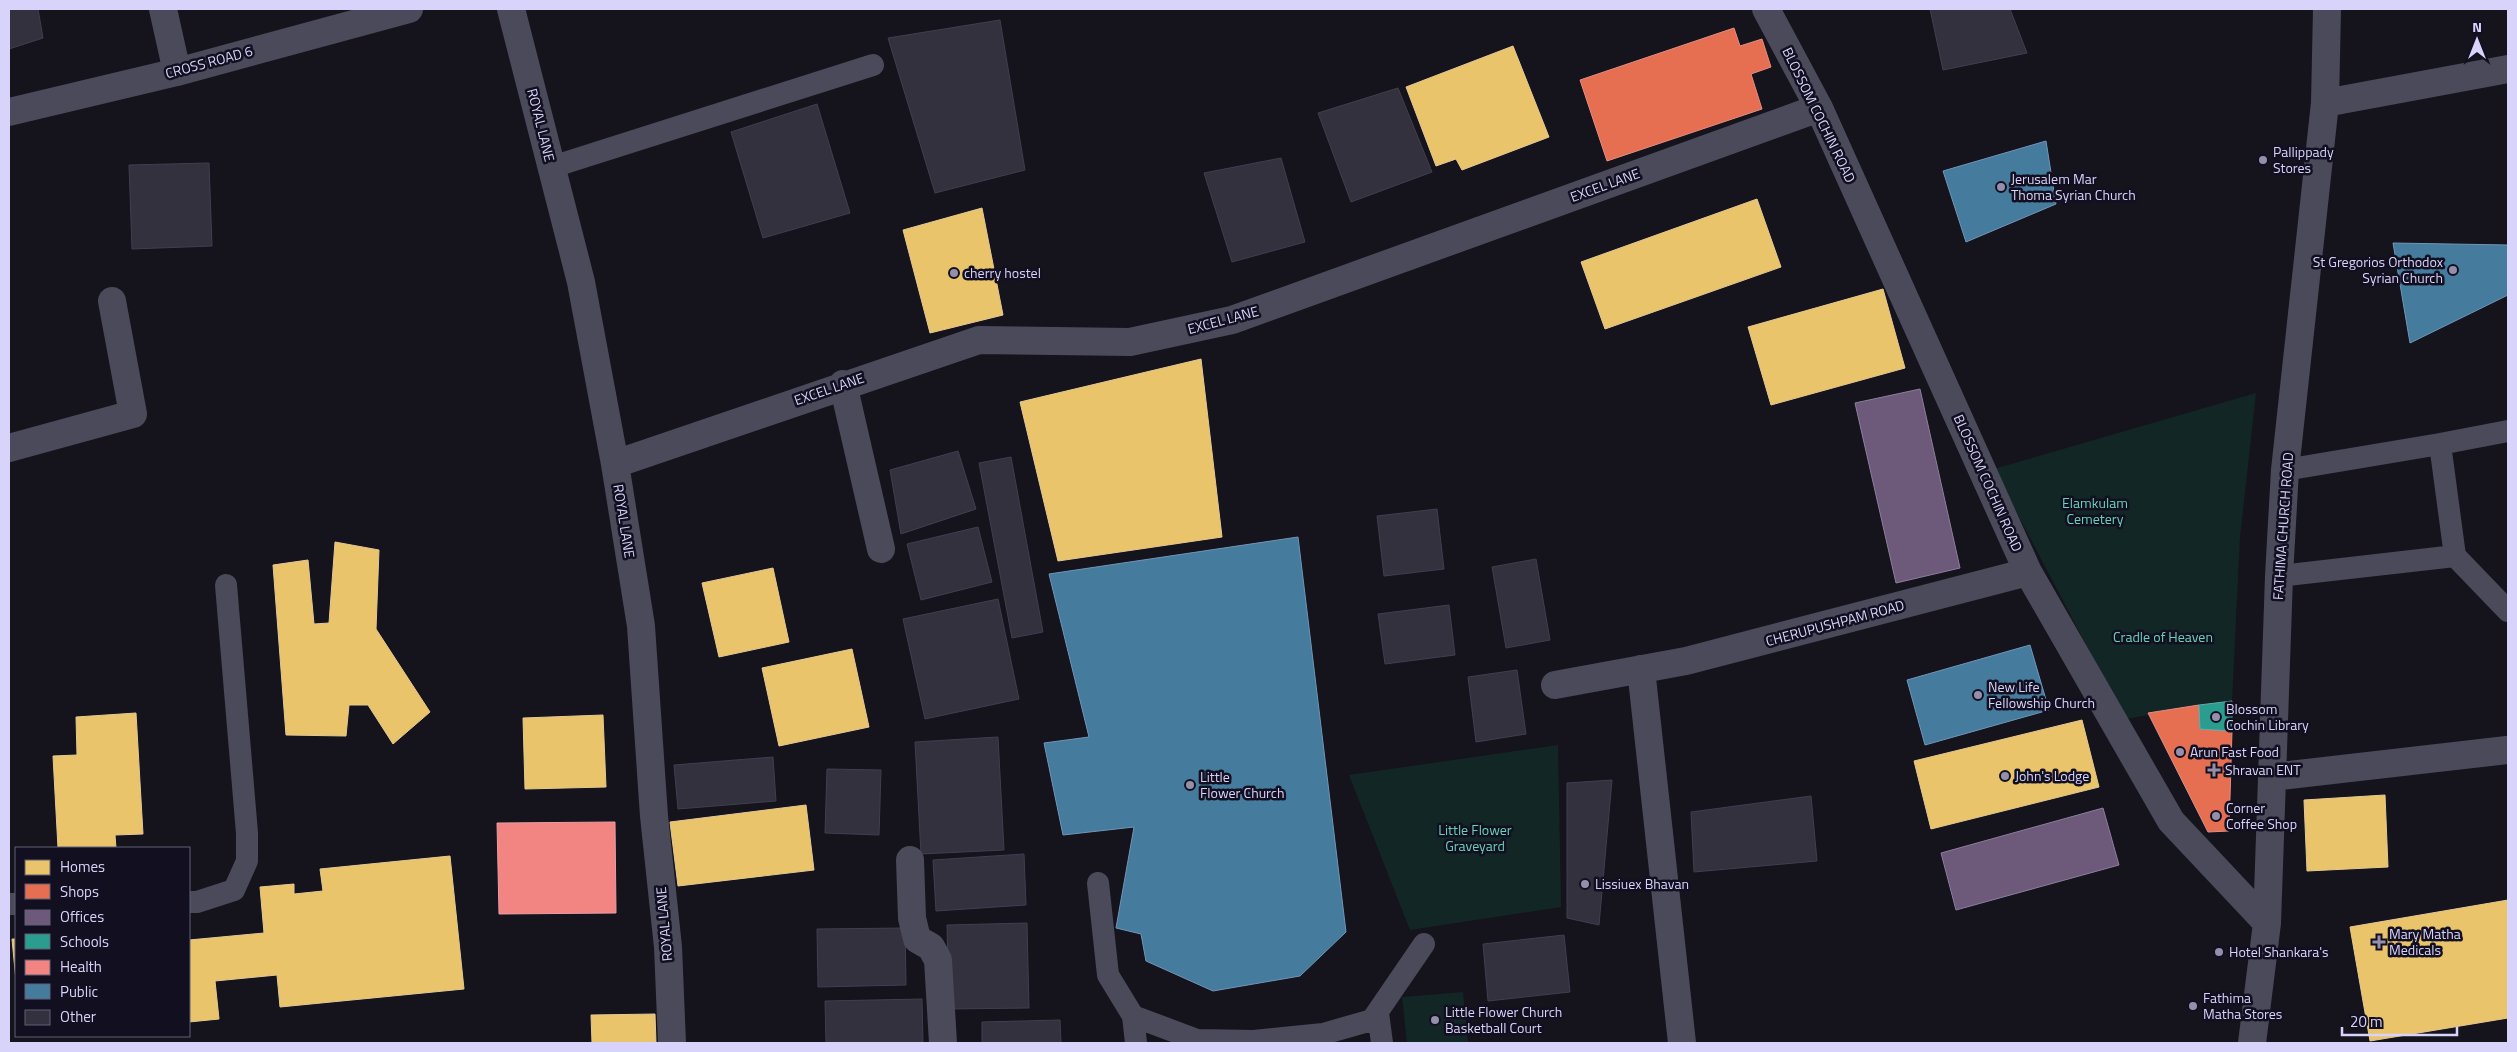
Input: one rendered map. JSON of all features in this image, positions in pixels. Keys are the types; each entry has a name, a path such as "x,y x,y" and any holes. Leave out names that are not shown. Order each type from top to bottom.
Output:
{"street":[{"path":"163,9 177,72"},
{"name":"CROSS ROAD 6","path":"9,112 177,72 409,9"},
{"name":"ROYAL LANE","path":"511,9 581,282 615,464 641,626 654,816 668,947 672,1043"},
{"name":"BLOSSOM COCHIN ROAD","path":"1766,9 1819,108 2028,572 2172,821 2267,923"},
{"name":"FATHIMA CHURCH ROAD","path":"2252,1043 2267,923 2279,576 2285,470 2324,103 2327,9"},
{"path":"2324,103 2508,69"},
{"name":"EXCEL LANE","path":"615,464 843,384 979,340 1130,342 1232,320 1819,108"},
{"path":"9,448 133,414 112,301"},
{"path":"843,384 881,550"},
{"name":"CHERUPUSHPAM ROAD","path":"1556,685 1686,661 2028,572"},
{"path":"1642,669 1682,1043"},
{"path":"2272,777 2507,750"},
{"path":"910,860 912,918 917,939 931,947 938,960 943,1043"}],"lane":[{"path":"552,167 873,65"},
{"path":"2285,470 2508,431"},
{"path":"2440,444 2456,556 2508,611"},
{"path":"2279,576 2456,556"},
{"path":"190,902 197,902 234,890 247,861 247,833 226,585"},
{"path":"1098,882 1108,975 1133,1016 1136,1043"},
{"path":"1133,1016 1197,1040 1222,1042 1307,1040 1372,1020 1424,944"},
{"path":"1378,1013 1382,1043"}],"green space":[{"path":"2256,393 2240,537 2232,701 2125,719 1994,469"},
{"name":"Little Flower Graveyard","path":"1558,745 1561,907 1410,930 1349,775"},
{"name":"Little Flower Church Basketball Court","path":"1463,992 1468,1043 1407,1043 1402,997"}],"building: Homes":[{"path":"1513,46 1549,137 1462,170 1456,159 1436,166 1406,87"},
{"path":"1757,199 1781,267 1605,329 1581,262"},
{"name":"cherry hostel","path":"982,208 1003,315 930,333 903,230"},
{"path":"1883,289 1905,368 1771,405 1748,327"},
{"path":"1201,359 1222,537 1058,561 1020,402"},
{"path":"335,542 379,550 376,629 430,712 393,744 368,705 349,705 346,736 286,735 273,565 308,560 314,624 329,623"},
{"path":"773,568 789,642 719,657 702,583"},
{"path":"852,649 869,727 779,746 762,668"},
{"path":"136,713 143,834 115,835 116,847 58,847 53,756 77,755 76,717"},
{"path":"603,715 606,787 525,789 523,718"},
{"path":"2082,720 2099,787 1931,829 1914,761"},
{"path":"2385,795 2388,867 2307,871 2304,800"},
{"path":"806,805 814,870 678,886 670,822"},
{"path":"450,856 464,989 280,1007 277,975 215,981 219,1019 190,1022 190,940 264,933 260,887 294,884 294,894 323,891 320,869"},
{"path":"2508,900 2508,1018 2370,1041 2350,927"},
{"path":"12,939 15,939 15,970"},
{"path":"655,1014 656,1043 592,1043 591,1015"}],"building: Shops":[{"path":"1734,28 1740,46 1762,39 1771,67 1751,74 1762,109 1607,161 1580,80"},
{"path":"2199,705 2200,729 2232,731 2229,831 2208,832 2148,713"}],"building: Offices":[{"path":"1920,389 1960,568 1896,583 1855,403"},
{"path":"2103,808 2119,865 1956,910 1941,853"}],"building: Schools":[{"name":"Blossom Cochin Library","path":"2232,701 2232,731 2200,729 2199,705"}],"building: Health":[{"path":"615,822 616,913 499,914 497,823"}],"building: Public":[{"name":"Jerusalem Mar Thoma Syrian Church","path":"2046,141 2056,204 1966,242 1943,171"},
{"name":"St Gregorios Orthodox Syrian Church","path":"2393,243 2508,245 2508,295 2410,343"},
{"name":"Little Flower Church","path":"1298,537 1346,932 1300,976 1213,991 1146,961 1141,934 1116,928 1134,827 1063,835 1044,743 1089,737 1049,574"},
{"name":"New Life Fellowship Church","path":"2030,645 2049,710 1925,745 1907,680"}],"building: Other":[{"path":"9,9 38,9 43,38 9,49"},
{"path":"1930,9 2010,9 2027,53 1943,70"},
{"path":"1000,20 1025,170 935,193 888,38"},
{"path":"1398,88 1432,172 1351,202 1318,113"},
{"path":"817,104 850,213 763,238 731,132"},
{"path":"1281,158 1305,242 1232,262 1204,173"},
{"path":"209,163 212,246 132,249 129,165"},
{"path":"958,451 976,509 901,534 890,470"},
{"path":"1011,457 1043,632 1012,638 979,463"},
{"path":"1437,509 1444,569 1384,576 1377,516"},
{"path":"978,527 992,582 921,600 907,544"},
{"path":"1536,559 1550,640 1506,648 1492,567"},
{"path":"998,599 1019,699 925,719 903,619"},
{"path":"1449,605 1455,655 1385,664 1378,614"},
{"path":"1517,670 1526,734 1476,742 1468,677"},
{"path":"998,737 1004,850 921,854 915,742"},
{"path":"773,757 776,801 678,809 674,765"},
{"path":"827,769 881,770 879,835 825,833"},
{"name":"Lissiuex Bhavan","path":"1612,780 1599,925 1567,918 1567,783"},
{"path":"1811,796 1817,861 1694,872 1691,812"},
{"path":"1024,854 1026,905 936,911 933,860"},
{"path":"1027,923 1029,1008 949,1009 947,925"},
{"path":"905,928 906,985 818,987 817,929"},
{"path":"1564,935 1570,992 1488,1001 1483,944"},
{"path":"922,999 923,1043 826,1043 825,1001"},
{"path":"1060,1020 1061,1043 982,1043 982,1022"}],"place":[{"name":"Pallippady Stores","path":"2263,160"},
{"name":"Jerusalem Mar Thoma Syrian Church","path":"2001,187"},
{"name":"St Gregorios Orthodox Syrian Church","path":"2453,270"},
{"name":"cherry hostel","path":"954,273"},
{"name":"New Life Fellowship Church","path":"1978,695"},
{"name":"Blossom Cochin Library","path":"2216,717"},
{"name":"Arun Fast Food","path":"2180,752"},
{"name":"Shravan ENT","path":"2214,770"},
{"name":"John's Lodge","path":"2005,776"},
{"name":"Little Flower Church","path":"1190,785"},
{"name":"Corner Coffee Shop","path":"2216,816"},
{"name":"Lissiuex Bhavan","path":"1585,884"},
{"name":"Mary Matha Medicals","path":"2379,942"},
{"name":"Hotel Shankara's","path":"2219,952"},
{"name":"Fathima Matha Stores","path":"2193,1006"},
{"name":"Little Flower Church Basketball Court","path":"1435,1020"}],"park label":[{"name":"Elamkulam Cemetery","path":"2095,512"},
{"name":"Cradle of Heaven","path":"2163,637"}]}
